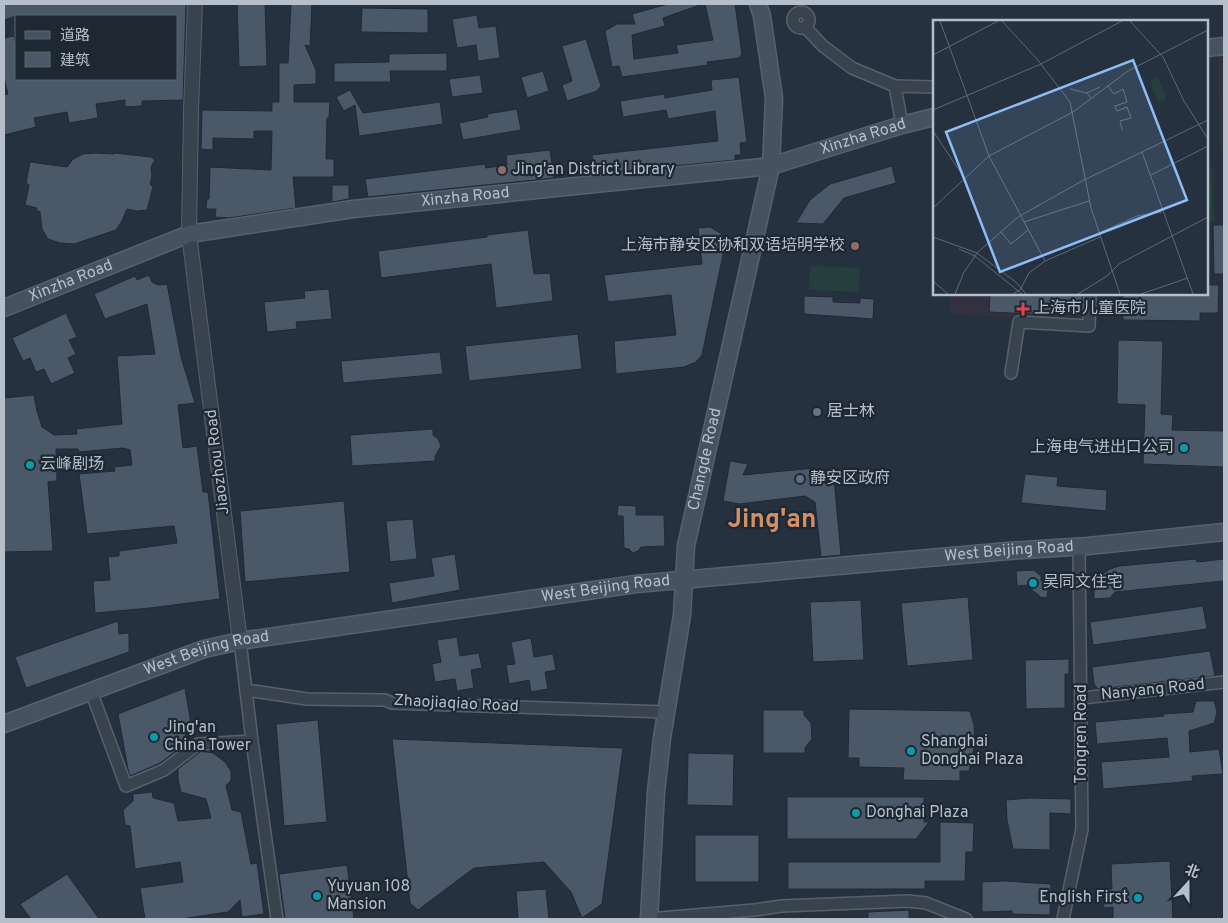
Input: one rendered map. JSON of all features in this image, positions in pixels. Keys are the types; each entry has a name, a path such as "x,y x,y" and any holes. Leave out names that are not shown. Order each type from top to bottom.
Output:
{"main road":[{"name":"Changde Road","path":"649,919 656,801 666,712 682,615 686,546 771,166 774,98 762,16 758,4"},
{"path":"1208,48 1224,46"},
{"name":"Xinzha Road","path":"4,308 189,234 353,209 771,166 902,125 933,117"},
{"name":"West Beijing Road","path":"4,724 204,649 240,641 636,584 860,566 1008,551 1079,547 1224,532"}],"street":[{"name":"Jiaozhou Road","path":"195,4 189,234 252,741 277,919"},
{"path":"805,27 822,46 852,68 895,86 933,87"},
{"path":"895,86 902,125"},
{"path":"1011,373 1018,322 1089,326 1090,295"},
{"name":"Tongren Road","path":"1064,919 1082,829 1079,547"},
{"name":"Nanyang Road","path":"1082,698 1224,682"},
{"name":"Zhaojiaqiao Road","path":"246,690 307,699 384,700 392,703 666,712"},
{"path":"91,691 126,786 164,770 198,744 252,741"},
{"path":"649,919 782,906 908,901 926,903 966,919"}],"shaded area":[{"path":"1224,55 1224,154 1220,154 1217,56"},
{"name":"上海市儿童医院","path":"950,295 1098,295 1097,323 949,314"}],"green space":[{"path":"1208,167 1212,167 1214,221 1208,221"},
{"path":"810,266 860,268 859,292 809,290"}],"building":[{"path":"4,4 186,4 183,100 142,101 142,106 125,107 125,100 96,104 98,118 69,123 67,112 34,118 36,127 4,135 4,95 8,94 4,78 4,38 14,36 15,80 178,80 178,15 15,15 4,20"},
{"path":"237,4 265,4 267,66 239,67"},
{"path":"291,4 312,4 310,46 305,45 316,70 316,84 294,85 294,102 330,102 329,118 327,118 326,159 334,159 334,177 293,177 296,208 229,218 215,217 216,209 206,209 207,199 209,199 210,167 271,170 272,131 254,131 254,139 213,138 213,150 201,149 202,110 272,111 272,102 279,102 279,63 288,63"},
{"path":"668,4 700,5 663,18 665,26 632,35 634,59 678,53 676,45 713,40 705,4 735,4 742,54 739,58 707,62 708,65 622,77 619,66 612,67 605,31 617,24 635,24 632,14"},
{"path":"362,8 428,9 428,33 361,32"},
{"path":"477,15 479,28 496,26 500,58 478,61 476,45 457,48 452,19"},
{"path":"586,39 601,86 597,91 567,101 562,85 572,81 562,46"},
{"path":"447,53 447,71 390,71 391,82 334,82 334,63 389,62 389,54"},
{"path":"543,71 549,91 527,98 521,77"},
{"path":"480,75 483,93 452,97 449,79"},
{"path":"739,77 747,142 740,143 741,155 735,155 735,160 594,174 592,155 718,141 715,111 668,119 666,110 623,117 620,101 664,94 665,98 712,90 711,80"},
{"path":"350,90 363,113 440,102 443,124 359,136 355,105 344,111 336,97"},
{"path":"517,109 521,130 463,140 459,123 488,117 487,114"},
{"path":"550,150 554,178 368,197 365,179 485,164 486,168 507,165 506,155"},
{"path":"96,153 151,157 155,160 151,167 152,176 150,184 153,187 147,210 127,209 116,230 74,244 60,243 48,239 42,229 40,212 36,210 37,208 25,205 29,185 26,183 30,162 67,167 73,159 83,154"},
{"path":"892,166 896,183 844,198 823,224 796,223 810,200 830,184"},
{"path":"332,185 349,185 349,199 332,202"},
{"path":"1213,225 1224,225 1224,274 1214,274"},
{"path":"710,227 722,234 725,245 702,355 696,362 684,367 616,374 614,341 676,335 671,295 608,302 604,275 702,264 698,228"},
{"path":"528,230 534,274 550,273 553,301 496,308 491,264 381,278 378,251"},
{"path":"149,275 152,282 158,285 167,284 181,357 195,403 178,405 183,448 197,446 203,492 208,492 220,599 95,613 93,581 110,580 108,557 119,556 119,551 177,543 174,526 87,534 79,474 115,471 114,467 132,465 130,450 123,448 79,452 78,449 56,449 57,481 48,482 53,551 4,552 4,398 34,395 42,427 54,435 77,434 76,429 122,424 117,356 155,354 147,304 105,319 94,294 135,276 137,280"},
{"path":"1208,285 1219,285 1218,313 1200,313 1200,321 1123,320 1123,295 1208,295"},
{"path":"329,289 332,319 296,322 297,329 267,332 264,302 305,298 304,291"},
{"path":"990,295 1082,295 1082,305 1054,304 1053,315 989,312"},
{"path":"804,296 833,297 833,302 860,303 860,298 874,299 873,319 804,314"},
{"path":"66,313 77,337 69,340 76,354 68,358 75,373 51,384 44,369 36,372 30,358 23,361 12,338"},
{"path":"578,334 582,369 469,381 465,346"},
{"path":"1118,340 1163,341 1161,414 1173,415 1172,430 1224,431 1224,467 1143,464 1145,405 1117,404"},
{"path":"440,352 443,374 343,383 341,361"},
{"path":"433,429 433,435 438,439 441,446 435,456 435,461 352,466 350,435"},
{"path":"730,461 748,464 743,475 814,468 834,478 841,555 821,557 815,502 805,496 739,504 723,501"},
{"path":"1025,474 1058,477 1057,486 1107,490 1106,511 1021,503"},
{"path":"344,501 350,572 245,582 240,511"},
{"path":"618,505 636,506 636,515 664,515 665,546 641,547 633,553 629,549 624,548 623,516 617,516"},
{"path":"413,519 417,559 390,562 386,521"},
{"path":"455,554 460,590 392,603 389,583 434,576 431,558"},
{"path":"1196,559 1197,562 1224,559 1224,581 1115,592 1110,598 1094,599 1094,584 1097,578 1110,569 1119,566"},
{"name":"吴同文住宅","path":"1034,570 1041,576 1041,581 1049,582 1047,598 1039,597 1028,585 1017,586 1016,571"},
{"path":"968,597 973,660 907,666 901,603"},
{"path":"861,600 864,660 813,662 810,602"},
{"path":"1203,606 1207,629 1093,645 1090,622"},
{"path":"118,621 119,634 129,633 129,652 26,688 15,657"},
{"path":"457,637 460,656 479,653 482,668 471,670 474,688 457,691 455,679 435,682 432,664 441,662 437,640"},
{"path":"531,638 534,657 553,654 556,670 545,672 548,689 531,692 529,680 509,684 506,665 515,664 511,642"},
{"path":"1210,651 1215,676 1098,689 1094,684 1092,667"},
{"path":"1069,659 1069,674 1065,674 1065,708 1026,709 1025,660"},
{"name":"Jing'an China Tower","path":"185,688 192,730 185,732 187,743 160,763 130,776 118,714"},
{"path":"1196,701 1214,701 1217,712 1214,723 1189,731 1190,752 1219,749 1223,774 1192,776 1193,781 1103,789 1101,762 1169,757 1167,738 1097,744 1095,722 1193,712"},
{"name":"Shanghai Donghai Plaza","path":"849,709 970,711 974,725 975,744 969,771 960,771 960,781 903,780 904,768 859,767 859,758 848,758"},
{"path":"763,710 804,710 804,715 811,723 812,739 805,748 805,753 763,753"},
{"path":"318,720 327,822 284,826 276,724"},
{"path":"392,739 623,748 602,904 582,918 571,892 544,862 474,868 418,910 410,903"},
{"path":"201,751 213,753 225,762 231,771 231,780 226,786 232,810 241,812 251,864 257,863 264,914 242,917 240,900 228,912 181,919 145,919 140,888 183,882 180,862 135,869 130,826 125,825 123,810 133,801 133,794 152,792 153,798 174,803 178,821 211,818 206,799 181,792 178,779 178,769"},
{"path":"688,753 734,754 733,806 687,805"},
{"name":"Donghai Plaza","path":"787,797 924,797 924,822 929,822 916,839 787,839"},
{"path":"1030,798 1071,799 1071,814 1050,813 1050,850 1013,849 1007,820 1006,800"},
{"path":"940,822 974,823 973,852 966,852 965,881 925,881 925,889 788,889 788,862 940,862"},
{"path":"695,835 759,835 759,882 695,882"},
{"name":"English First","path":"1170,861 1173,919 1113,919 1113,907 1104,908 1103,889 1112,889 1111,864"},
{"name":"Yuyuan 108 Mansion","path":"347,865 354,919 285,919 279,874"},
{"path":"67,874 99,919 31,919 20,904"},
{"path":"1005,881 1051,884 1050,915 1012,914 1012,911 982,912 982,882"},
{"path":"546,889 549,919 518,919 516,891"},
{"path":"909,910 909,919 868,919 868,912"}],"place":[{"name":"Jing'an District Library","path":"502,170"},
{"name":"上海市静安区协和双语培明学校","path":"855,246"},
{"name":"上海市儿童医院","path":"1023,309"},
{"name":"居士林","path":"817,412"},
{"name":"上海电气进出口公司","path":"1184,448"},
{"name":"云峰剧场","path":"30,465"},
{"name":"静安区政府","path":"800,479"},
{"name":"吴同文住宅","path":"1033,583"},
{"name":"Jing'an China Tower","path":"154,737"},
{"name":"Shanghai Donghai Plaza","path":"911,751"},
{"name":"Donghai Plaza","path":"856,813"},
{"name":"Yuyuan 108 Mansion","path":"317,896"},
{"name":"English First","path":"1138,898"}],"district":[{"name":"Jing'an","path":"772,520"}]}
